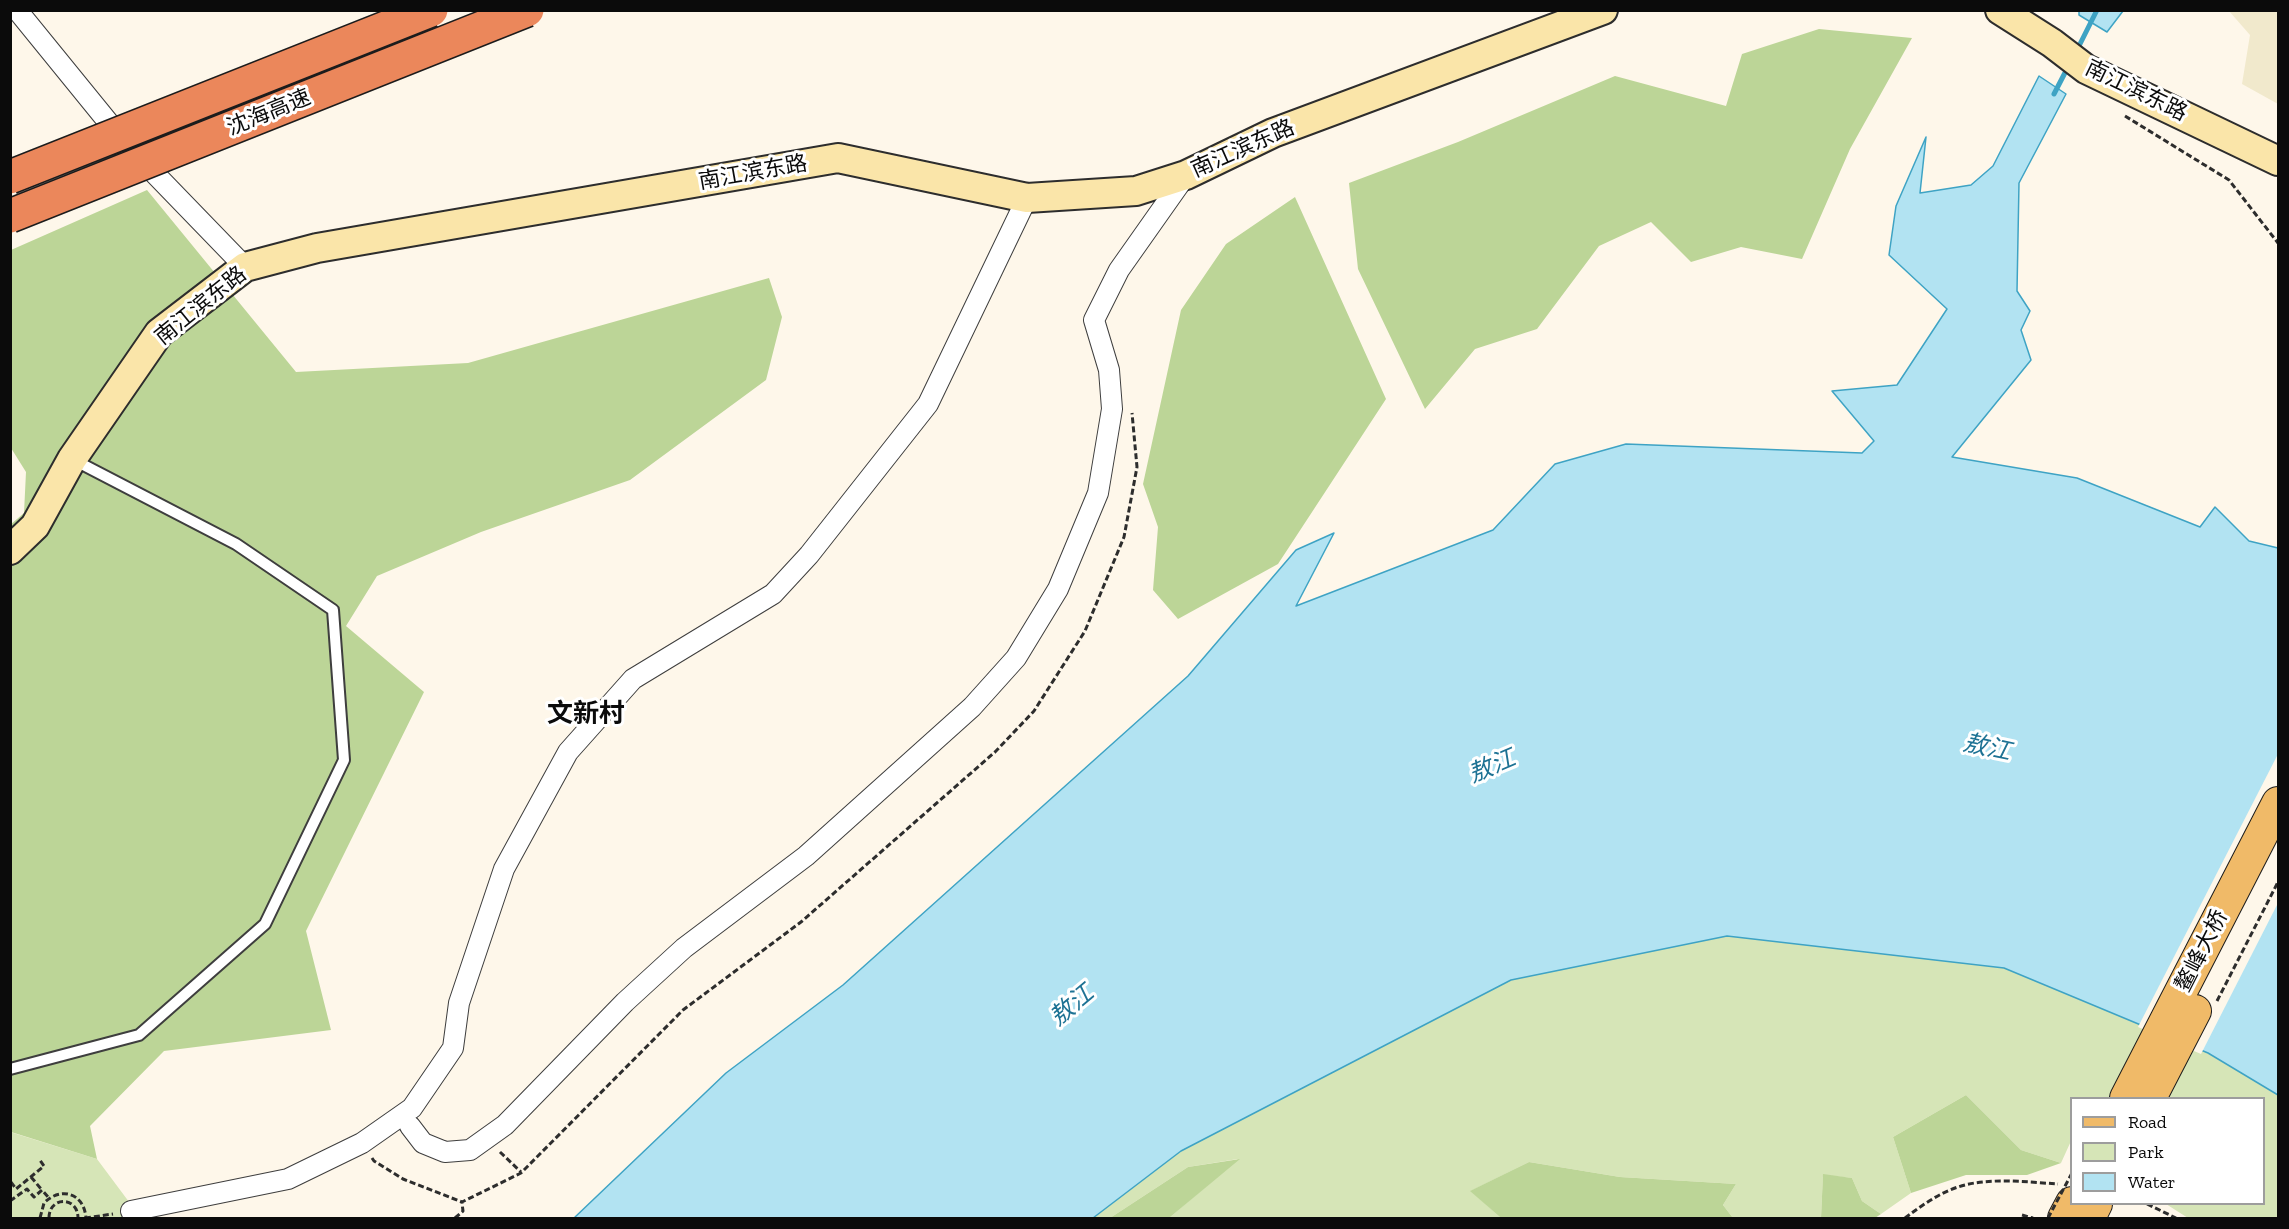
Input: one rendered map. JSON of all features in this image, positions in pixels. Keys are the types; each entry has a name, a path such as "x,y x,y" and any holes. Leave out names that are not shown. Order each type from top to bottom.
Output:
{"highway":[{"name":"沈海高速","path":"10,177 431,10"},
{"name":"沈海高速","path":"10,216 527,10"}],"main road":[{"name":"南江滨东路","path":"10,550 35,526 72,459 159,333 245,267 317,248 838,158 1026,198 1136,191 1186,175 1273,133 1603,10"},
{"name":"南江滨东路","path":"2000,10 2052,43 2086,69 2278,161"},
{"name":"鳌峰大桥","path":"2127,1097 2278,803"},
{"name":"鳌峰大桥","path":"2151,1097 2278,850"}],"street":[{"path":"17,10 126,144 245,267"},
{"path":"410,1126 423,1143 446,1152 470,1150 505,1125 625,1002 684,948 806,856 972,707 1016,658 1058,589 1098,493 1112,409 1109,370 1094,320 1119,270 1186,175"},
{"path":"131,1211 288,1179 362,1143 412,1108 453,1048 459,1003 504,869 568,752 633,679 773,594 809,555 928,404 1026,198"}],"lane":[{"path":"10,1069 139,1035 265,924 344,760 333,610 236,544 72,459"}],"path":[{"path":"2120,112 2229,180 2278,243"},
{"path":"2215,1006 2278,882"},
{"path":"505,1125 514,1134 499,1150 521,1173"},
{"path":"10,1182 16,1189 44,1166 39,1159"},
{"path":"31,1177 49,1198"},
{"path":"2048,1218 2070,1177"},
{"path":"1905,1218 1939,1196 1959,1187 1983,1182 2070,1185"},
{"path":"10,1201 27,1189 34,1197 42,1190"},
{"path":"40,1218 41,1210 49,1198 63,1193 77,1198 85,1210 85,1218 131,1211"},
{"path":"49,1218 54,1204 62,1201 75,1206 78,1218"},
{"path":"455,1218 463,1211 462,1202"},
{"path":"2151,1205 2176,1218"},
{"path":"2022,1215 2033,1218"}],"shaded area":[{"path":"2229,11 2278,11 2278,104 2242,84 2250,35"}],"green space":[{"path":"1819,29 1912,38 1850,149 1802,259 1741,247 1691,262 1651,222 1599,246 1537,329 1475,349 1425,409 1358,269 1349,183 1458,142 1615,76 1726,106 1742,54"},
{"path":"147,190 296,372 468,363 769,278 782,317 766,380 630,480 481,532 377,576 346,626 424,692 306,931 331,1030 164,1051 90,1126 97,1159 11,1132 10,525 24,513 26,472 11,448 11,250"},
{"path":"1295,197 1386,399 1278,564 1178,619 1153,590 1158,527 1143,484 1181,310 1226,244"},
{"path":"1727,936 2004,968 2208,1053 2278,1095 2278,1218 2188,1218 2168,1205 2265,1205 2265,1097 2070,1097 2070,1143 2061,1163 2021,1150 1966,1095 1893,1137 1911,1193 1881,1214 1862,1201 1852,1178 1823,1175 1821,1218 1733,1218 1723,1205 1736,1184 1620,1177 1529,1162 1471,1191 1501,1218 1169,1218 1238,1159 1188,1167 1110,1218 1093,1218 1181,1151 1511,980"},
{"path":"1966,1095 2021,1150 2061,1163 2027,1175 1966,1175 1911,1193 1893,1137"},
{"path":"10,1132 97,1159 141,1218 11,1218"},
{"path":"1240,1159 1169,1218 1110,1218 1188,1167"},
{"path":"1529,1162 1620,1177 1736,1184 1723,1205 1733,1218 1501,1218 1470,1191"},
{"path":"1823,1174 1852,1178 1862,1201 1881,1214 1875,1218 1821,1218"}],"water":[{"path":"2079,10 2123,11 2107,32 2079,15"},
{"name":"敖江","path":"2039,76 2066,94 2019,183 2017,291 2030,311 2021,330 2031,360 1952,457 2077,478 2200,527 2215,507 2249,541 2278,548 2278,1095 2208,1053 2004,968 1727,936 1511,980 1181,1151 1093,1218 574,1218 726,1073 843,985 1188,676 1296,550 1334,533 1296,606 1493,530 1555,464 1626,444 1862,453 1874,441 1832,391 1897,385 1947,309 1889,255 1896,206 1926,137 1920,193 1971,185 1993,166"}],"pier":[{"path":"2278,754 2278,903 2201,1054 2138,1027"}],"waterway":[{"path":"2076,52 2097,10"},
{"path":"2054,94 2069,65"}],"district":[{"name":"文新村","path":"586,715"}]}
